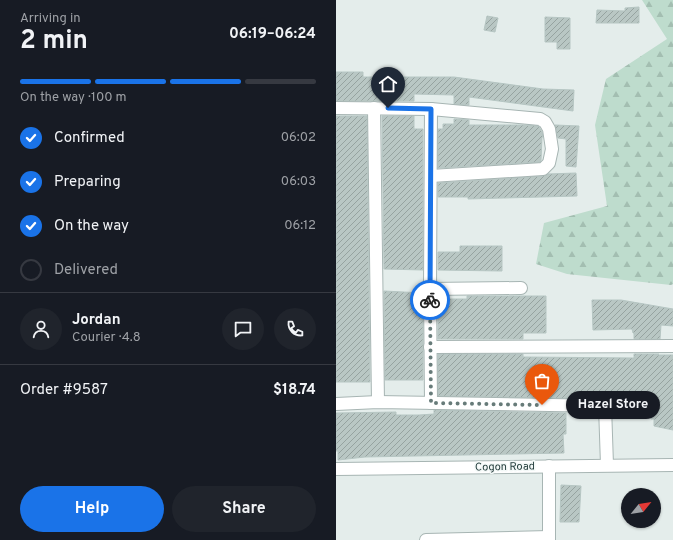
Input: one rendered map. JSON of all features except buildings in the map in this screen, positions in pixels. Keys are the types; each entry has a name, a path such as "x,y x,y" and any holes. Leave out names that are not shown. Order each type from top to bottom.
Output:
{"street":[{"path":"336,108 431,109 540,119 546,122 549,129 552,149 549,163 543,169 431,176"},
{"path":"374,108 378,402"},
{"path":"431,109 431,403"},
{"path":"430,289 521,288"},
{"path":"430,347 673,346"},
{"path":"336,404 378,402 605,406 607,465"},
{"name":"Cogon Road","path":"336,469 673,465"},
{"path":"426,540 549,538 549,466"}],"green space":[{"path":"642,0 673,0 673,284 671,285 567,274 536,264 544,223 607,206 595,125 606,79 667,39"}],"way so far":[{"path":"430,300 431,403 542,405"}],"place":[{"name":"Hazel Store","path":"542,405"}],"route":[{"path":"388,108 431,109 430,300"}]}
